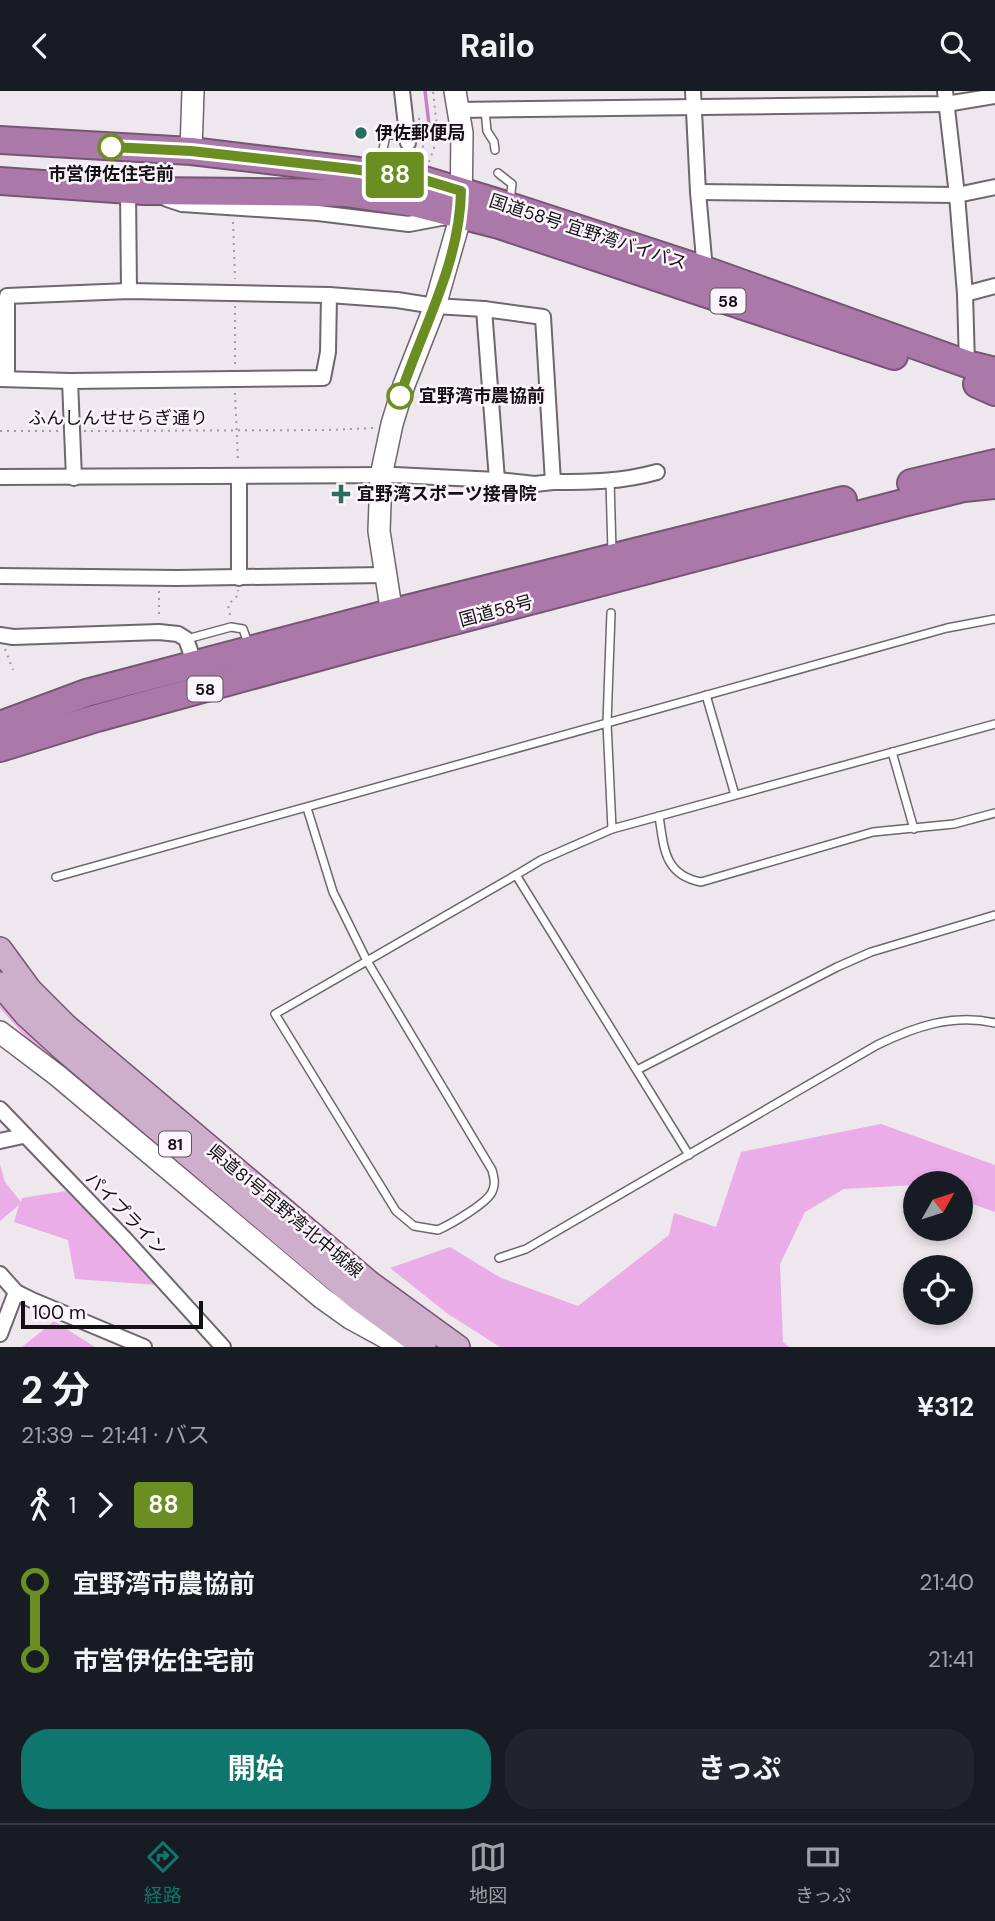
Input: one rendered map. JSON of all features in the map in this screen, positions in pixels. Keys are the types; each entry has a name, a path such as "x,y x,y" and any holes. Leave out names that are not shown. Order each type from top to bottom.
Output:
{"highway":[{"name":"国道58号 宜野湾バイパス","path":"0,140 191,151 418,178 499,225 986,380"},
{"name":"国道58号 宜野湾バイパス","path":"0,181 136,191 345,193 413,203 509,206 705,270 986,380"},
{"name":"国道58号","path":"4,742 97,718 612,558 989,460"},
{"name":"国道58号","path":"4,742 86,693 251,650 393,625 964,488 995,485"}],"main road":[{"name":"県道81号宜野湾北中城線","path":"0,949 30,990 65,1025 364,1290 424,1347"},
{"name":"県道81号宜野湾北中城線","path":"0,984 44,1033 364,1290 458,1347"}],"street":[{"path":"191,151 193,91"},
{"path":"402,91 408,139"},
{"path":"693,91 705,270"},
{"path":"393,625 379,531 381,476 396,411 435,306 461,203 462,133 456,101 485,110 693,108 995,96"},
{"path":"946,97 965,294 986,380"},
{"path":"698,191 957,195 995,187"},
{"path":"129,291 136,191"},
{"path":"965,294 995,286"},
{"path":"330,295 328,352 323,378 70,381 4,379 8,296 129,291 330,295 543,317 552,482"},
{"path":"484,309 497,480"},
{"path":"70,381 74,478"},
{"path":"0,477 381,476 535,484 610,481 638,478 657,472"},
{"path":"239,476 239,577"},
{"path":"0,576 159,578 384,575"},
{"path":"0,635 13,637 159,632 177,634 186,639 195,665"},
{"path":"0,1032 58,1076 322,1298 350,1318 402,1347"},
{"name":"パイプライン","path":"0,1109 23,1136 124,1238 223,1347"},
{"path":"0,1141 23,1136"},
{"path":"0,1274 16,1291 32,1300 144,1347"},
{"path":"322,1298 339,1304 364,1290"},
{"path":"0,1334 16,1291"}],"lane":[{"path":"485,110 487,131 494,142 495,150"},
{"path":"462,133 487,131"},
{"path":"382,173 386,135 408,139"},
{"path":"498,173 512,184 509,206"},
{"path":"610,481 612,558"},
{"path":"611,613 607,723 612,829"},
{"path":"56,877 947,628 995,619"},
{"path":"186,639 231,627 243,629 251,650"},
{"path":"706,695 735,795"},
{"path":"307,808 333,893 367,961 492,1170 495,1181 493,1191 487,1199 438,1230 414,1226 396,1211 275,1014 367,961 516,874 541,860 612,829 995,724"},
{"path":"892,752 914,829"},
{"path":"659,816 664,849 674,870 681,876 701,882 873,832 954,824 995,813"},
{"path":"516,874 689,1155"},
{"path":"637,1070 837,967 871,953 995,915"},
{"path":"499,1258 526,1249 877,1045 908,1030 946,1020 981,1020 995,1023"}],"path":[{"path":"419,115 427,162 438,137 433,91"},
{"path":"233,214 239,476"},
{"name":"ふんしんせせらぎ通り","path":"0,431 236,431 377,427"},
{"path":"231,627 229,605 238,595 239,577"},
{"path":"159,578 159,632"},
{"path":"0,635 13,670"}],"shaded area":[{"path":"0,1002 43,1048 331,1289 317,1282 31,1043 0,1008"},
{"path":"881,1124 995,1165 995,1212 973,1204 973,1171 903,1171 903,1186 844,1189 805,1212 780,1264 783,1342 789,1347 500,1347 448,1314 390,1268 450,1247 501,1278 578,1306 669,1235 674,1213 716,1227 741,1152"},
{"path":"0,1164 5,1182 21,1202 22,1198 66,1191 157,1285 75,1279 68,1240 14,1222 19,1205 0,1221"},
{"path":"54,1321 95,1347 22,1347"}],"waterway":[{"path":"425,91 431,141"}],"bus line":[{"name":"88","path":"111,147 191,151 352,169 418,178 461,191 461,215 453,246 435,306 400,396"}],"place":[{"name":"伊佐郵便局","path":"361,133"},
{"name":"市営伊佐住宅前","path":"111,147"},
{"name":"宜野湾市農協前","path":"400,396"},
{"name":"宜野湾スポーツ接骨院","path":"341,494"}]}
